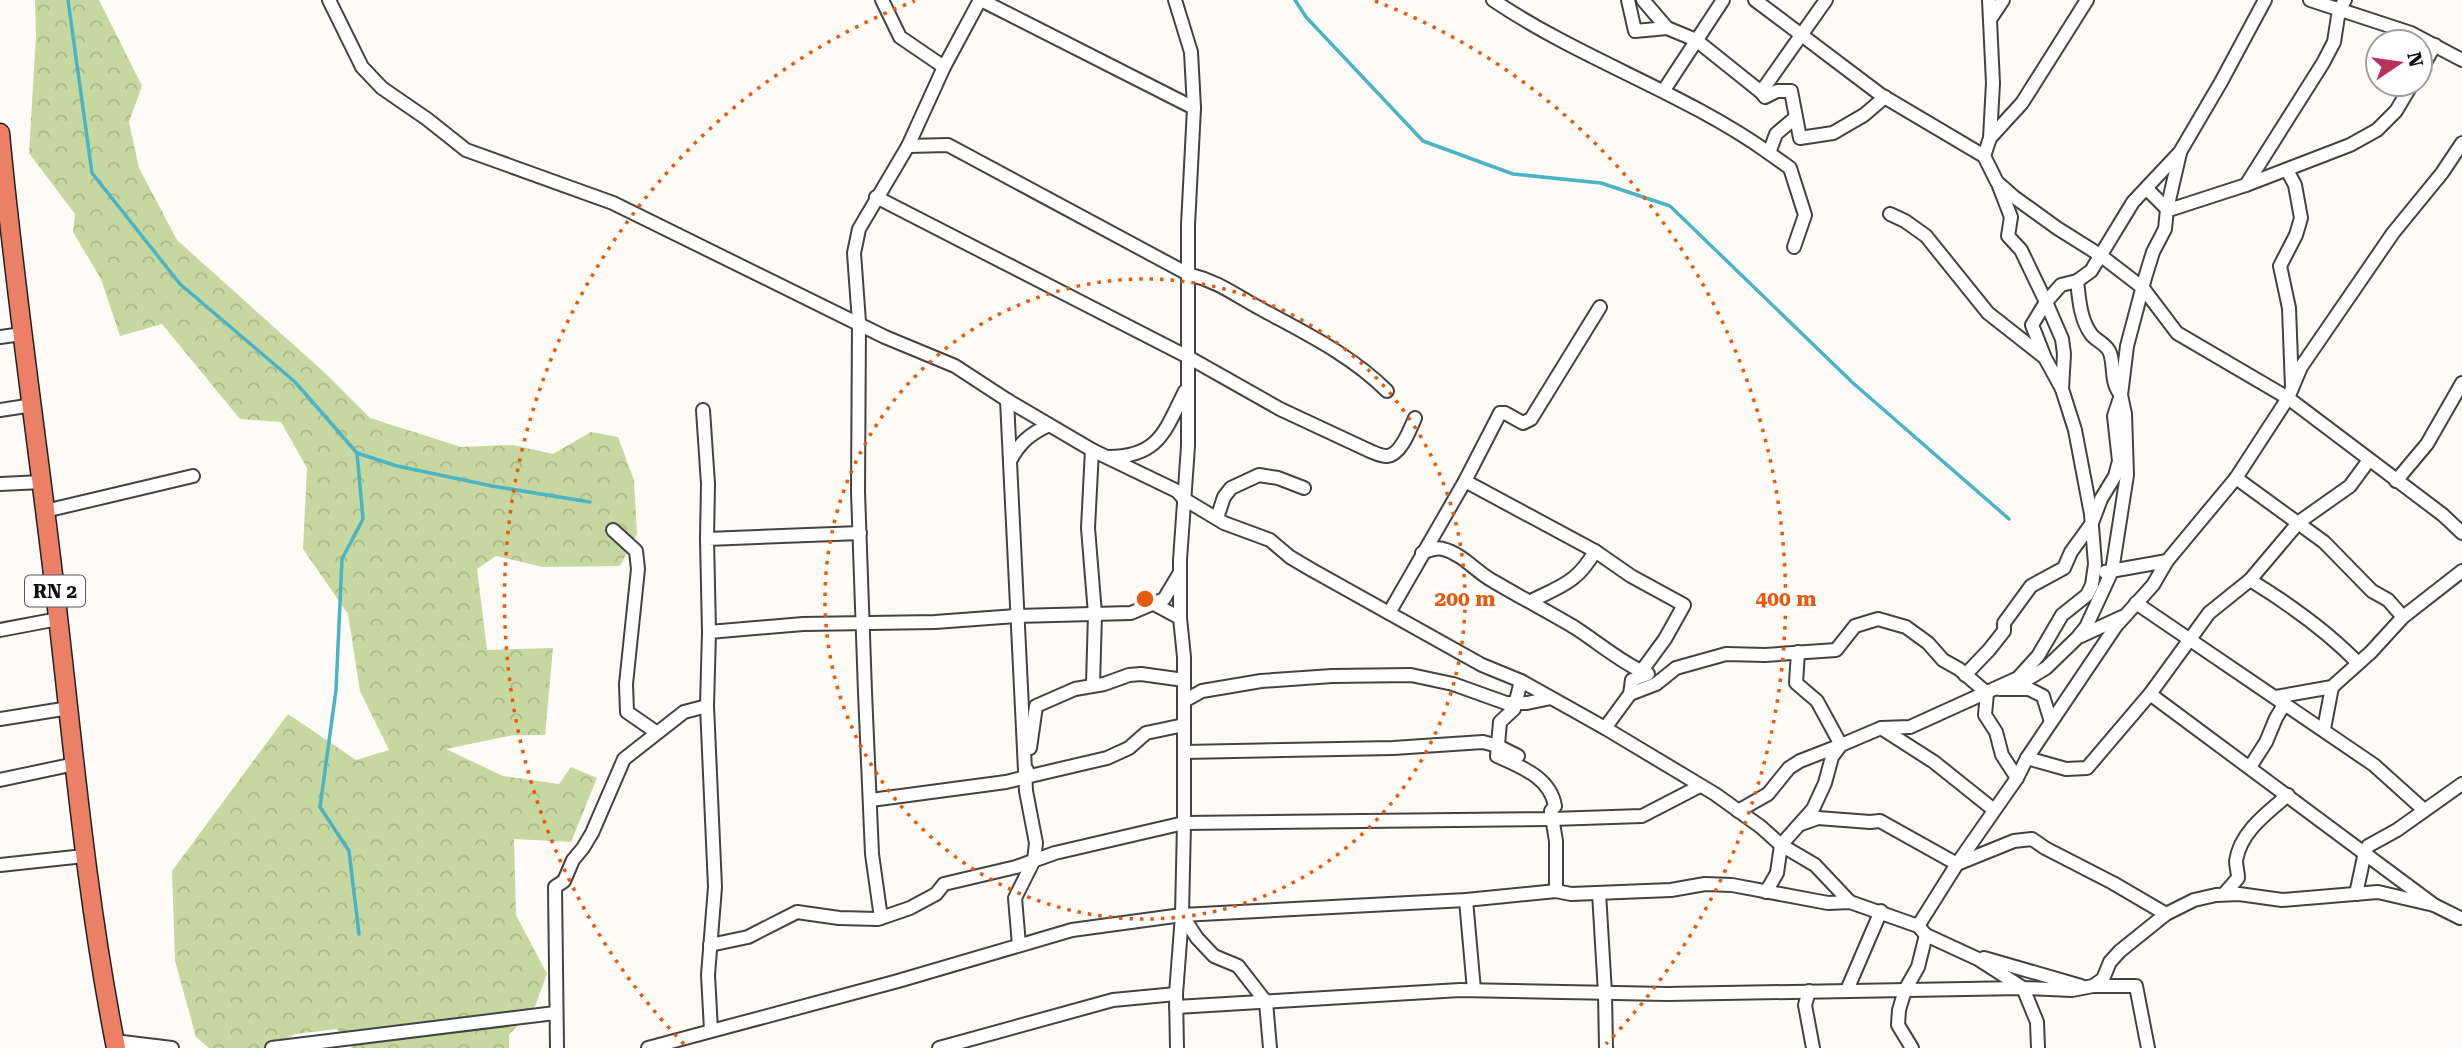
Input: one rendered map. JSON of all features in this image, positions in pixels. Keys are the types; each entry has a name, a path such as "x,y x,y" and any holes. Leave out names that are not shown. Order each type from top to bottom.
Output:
{"highway":[{"name":"RN 2","path":"0,133 7,256 33,405 84,856 115,1044"}],"street":[{"path":"329,0 362,67 382,88 428,119 466,150 613,203 902,345 956,366 1007,400 1092,450 1177,491 1184,499 1217,518 1270,540 1290,557 1312,570 1482,665 1521,681 1605,728 1738,811 1781,845 1821,870 1850,902"},
{"path":"882,0 900,37 944,67"},
{"path":"881,918 872,854 860,533 859,323 854,253 859,229 908,146 944,67 980,0 1194,108"},
{"path":"1175,0 1191,52 1194,108 1188,274 1188,446 1180,572 1184,680 1184,823 1182,915 1176,1001 1177,1048"},
{"path":"1493,0 1527,23 1664,90 1743,134 1790,168 1805,215 1794,247"},
{"path":"1628,0 1635,31 1667,28"},
{"path":"1643,0 1667,28 1696,40 1765,97 1777,91 1791,91 1800,138 1833,133 1864,115 1885,97"},
{"path":"1664,90 1723,0"},
{"path":"1755,0 1885,97 1984,156 2011,218 2008,236 2021,250 2062,339 2062,389"},
{"path":"1760,92 1826,0"},
{"path":"1984,156 1990,138 1993,83 1989,0"},
{"path":"1991,18 2003,0"},
{"path":"1990,138 2022,103 2087,0"},
{"path":"1738,811 1768,794 1789,768 1800,761 1881,728 1910,727 2018,678 2030,668 2062,615 2087,595 2095,573 2092,523 2075,430 2062,389 2045,358 2032,325 2046,302 2061,285 2077,281 2091,271 2133,202 2180,152 2265,0"},
{"path":"2310,0 2342,5 2411,33 2462,60"},
{"path":"2246,185 2323,64 2333,42 2342,5"},
{"path":"2147,188 2167,209 2178,209 2350,145 2377,131 2396,111 2404,98"},
{"path":"1769,153 1776,134 1796,117"},
{"path":"1912,1048 1898,1025 1905,990 1918,967 1922,931 1957,864 2125,615 2154,585 2167,561 2236,478 2290,393 2301,367 2393,233 2442,173 2462,143"},
{"path":"908,146 948,145 1188,274 1209,279 1228,288 1256,307 1353,360 1387,391"},
{"path":"1965,675 2004,631 2004,622 2031,586 2064,568 2071,552 2092,523 2101,499 2115,476 2119,461 2114,416 2121,395 2127,346 2153,252 2165,229 2180,152"},
{"path":"2287,170 2295,185 2301,218 2297,235 2280,266 2289,309 2290,393"},
{"path":"1997,182 2143,288 2177,333 2290,393 2462,533"},
{"path":"876,197 1188,357 1280,409 1382,456 1394,453 1415,418"},
{"path":"1890,214 1926,236 1988,313 2045,358"},
{"path":"1992,691 2024,682 2046,668 2077,638 2086,626 2112,571 2127,475 2125,414 2114,380 2111,354 2091,335 2083,320 2077,281"},
{"path":"1389,613 1465,481 1500,413 1505,412 1523,423 1531,419 1600,307"},
{"path":"0,337 22,334"},
{"path":"2396,481 2427,444 2459,396 2462,383"},
{"path":"1105,457 1136,455 1163,436 1187,387"},
{"path":"1007,400 1026,791 1036,843 1034,860 1015,898 1019,945"},
{"path":"0,410 33,405"},
{"path":"704,410 708,484 707,706 715,887 708,975 711,1030"},
{"path":"1009,461 1018,445 1032,433 1049,425"},
{"path":"1092,450 1088,528 1095,614 1093,684"},
{"path":"2027,758 2066,769 2087,768 2150,694 2209,613 2250,580 2299,522 2350,486 2369,460"},
{"path":"1217,518 1224,497 1231,488 1259,475 1278,478 1304,488"},
{"path":"45,511 193,476"},
{"path":"2236,478 2299,522 2351,567 2372,591 2388,600 2403,617"},
{"path":"1465,481 1595,551 1632,576 1684,605 1665,639 1643,669 1648,674"},
{"path":"0,484 42,482"},
{"path":"614,530 636,551 638,569 626,684 627,712 656,732"},
{"path":"707,539 860,533"},
{"path":"1422,553 1434,548 1443,549 1473,565 1491,580 1576,629 1627,665 1648,674"},
{"path":"1531,601 1574,579 1584,570 1595,551"},
{"path":"2095,573 2167,561"},
{"path":"709,632 803,624 863,624 1016,615 1131,614 1164,599 1180,572"},
{"path":"2281,700 2332,687 2371,652 2403,617 2462,572"},
{"path":"2250,580 2340,643 2358,663"},
{"path":"2136,603 2325,729 2374,765 2424,810"},
{"path":"1154,604 1180,618"},
{"path":"2077,638 2125,615"},
{"path":"0,630 58,619"},
{"path":"1630,694 1656,684 1676,668 1726,654 1765,655 1836,650 1855,626 1878,619 1906,627 1928,643 1943,660 1992,691 2029,689 2043,696 2051,722"},
{"path":"1798,652 1796,682 1817,701 1841,745"},
{"path":"1184,701 1202,691 1261,681 1320,676 1411,674 1453,684 1506,703 1551,698"},
{"path":"1605,728 1630,694 1633,680 1648,674"},
{"path":"1026,777 1036,706 1075,689 1104,684 1129,675 1184,680"},
{"path":"1521,681 1514,709 1500,722 1497,756 1535,773 1554,800 1555,806 1551,811 1556,851 1556,891"},
{"path":"2325,729 2332,687"},
{"path":"1992,691 1984,715 1996,732 2002,755 2017,778"},
{"path":"2150,694 2434,905 2460,919"},
{"path":"2249,767 2266,742 2281,700"},
{"path":"557,1048 555,887 564,881 573,860 592,832 624,758 684,712 707,706"},
{"path":"0,719 69,708"},
{"path":"871,800 1006,782 1107,758 1129,748 1146,733 1184,725"},
{"path":"1881,728 1934,762 1994,810"},
{"path":"1184,752 1394,748 1483,742 1518,756"},
{"path":"1766,892 1777,873 1781,845 1814,809 1832,757 1841,745"},
{"path":"0,780 75,764"},
{"path":"2356,894 2365,852 2374,841 2397,830 2462,784"},
{"path":"710,945 748,937 797,912 839,918 881,918 910,908 936,894 944,884 980,877 1055,853 1184,823 1552,820 1642,816 1700,786"},
{"path":"2225,893 2238,877 2236,861 2242,843 2255,824 2288,795"},
{"path":"1800,824 1818,818 1880,821 1957,864"},
{"path":"1957,864 2014,841 2032,839 2165,914"},
{"path":"0,865 84,856"},
{"path":"648,1048 898,981 1072,930 1182,915 1466,900 1556,891 1571,894 1671,890 1705,884 1732,885 1828,903 1850,902 1881,911 1922,931 2023,988 2037,1022 2038,1048"},
{"path":"1967,954 2089,986 2103,979 2110,962 2120,951 2165,914 2194,901 2225,893 2282,900 2378,892 2434,905"},
{"path":"1599,893 1606,1048"},
{"path":"1466,900 1474,990"},
{"path":"1847,990 1881,911"},
{"path":"1182,915 1214,956 1238,966 1266,1002 1270,1048"},
{"path":"939,1048 1113,1000 1266,1002 1474,990 1667,994 2023,988 2071,990 2089,986 2136,986 2148,1048"},
{"path":"1809,991 1805,1005 1813,1048"},
{"path":"272,1048 555,1013"},
{"path":"115,1044 172,1048"}],"green space":[{"path":"35,0 99,0 142,86 129,122 139,168 177,240 325,373 370,418 461,447 513,445 553,454 591,432 618,437 634,480 637,534 620,566 543,567 496,556 477,569 487,650 553,648 545,735 514,735 446,749 503,776 559,784 571,767 597,778 571,842 514,839 516,915 547,974 535,1006 509,1035 509,1048 352,1048 337,1029 296,1034 266,1048 209,1048 196,1037 175,961 172,871 288,714 356,760 389,750 360,691 348,614 303,549 307,468 281,422 240,419 162,324 120,336 101,279 73,232 75,214 29,153 36,36"}],"waterway":[{"path":"68,0 92,173 180,284 295,382 357,453 397,466 492,486 590,502"},
{"path":"1295,0 1306,17 1423,141 1513,174 1601,183 1670,206 1853,383 2009,519"},
{"path":"357,453 363,519 342,559 336,690 320,807 349,851 359,934"}]}
